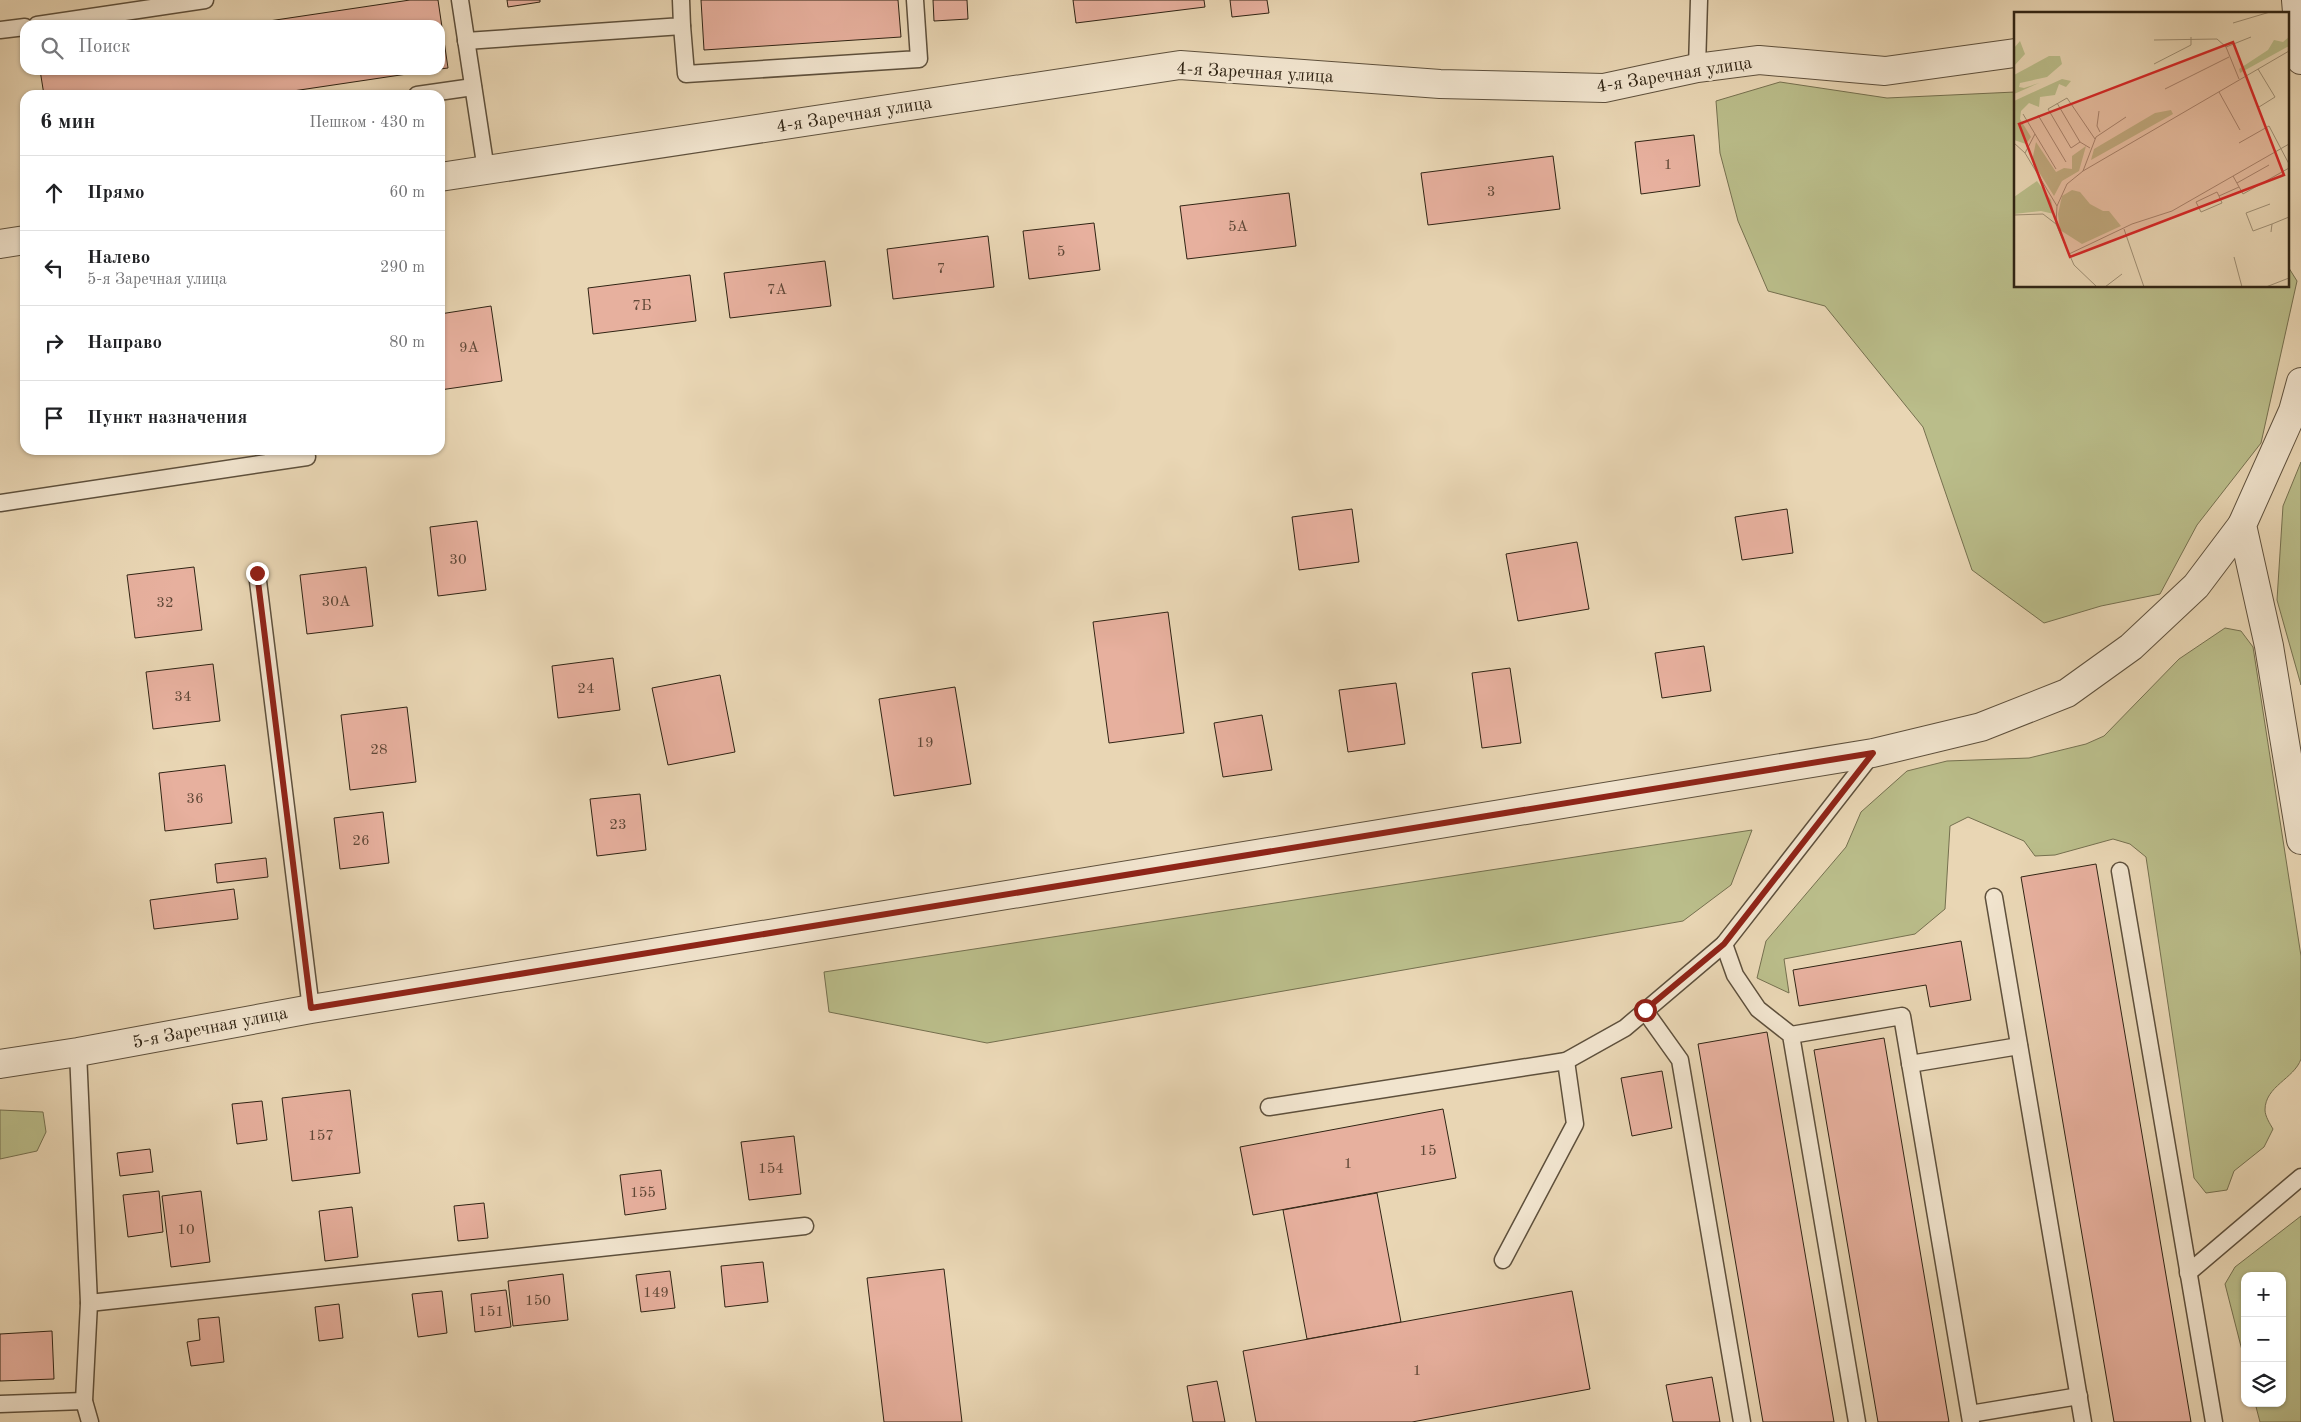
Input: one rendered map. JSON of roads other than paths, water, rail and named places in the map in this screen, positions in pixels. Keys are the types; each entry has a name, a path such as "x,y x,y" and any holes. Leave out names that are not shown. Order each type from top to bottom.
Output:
{"street":[{"path":"2296,0 2293,29 2301,60"},
{"name":"4-я Заречная улица","path":"445,176 1180,65 1440,84 1604,88 1697,68 1759,60 1885,70 2014,53"},
{"path":"0,244 20,241"},
{"name":"5-я Заречная улица","path":"0,1064 78,1052 311,1008 1873,753 1981,727 2067,693 2131,647 2196,586 2242,525 2293,411 2301,382"},
{"path":"2242,525 2268,646 2301,840"}],"lane":[{"path":"71,20 205,0"},
{"path":"460,0 486,170"},
{"path":"681,0 686,74 919,59 915,0"},
{"path":"1697,68 1699,0"},
{"path":"466,40 682,26"},
{"path":"0,30 20,28"},
{"path":"445,91 473,87"},
{"path":"0,503 307,458"},
{"path":"257,573 311,1008"},
{"path":"1270,1107 1566,1061 1625,1028 1724,944 1873,753"},
{"path":"2120,872 2214,1422"},
{"path":"1994,897 2083,1422"},
{"path":"1724,944 1735,975 1758,1009 1791,1035 1857,1422"},
{"path":"1645,1010 1680,1060 1742,1422"},
{"path":"1791,1035 1902,1016 1971,1418 2079,1396"},
{"path":"1910,1064 2019,1046"},
{"path":"78,1052 89,1303 84,1401 90,1422"},
{"path":"1503,1260 1575,1124 1566,1061"},
{"path":"2188,1273 2301,1177"},
{"path":"89,1303 805,1226"},
{"path":"0,1404 84,1401"}]}
